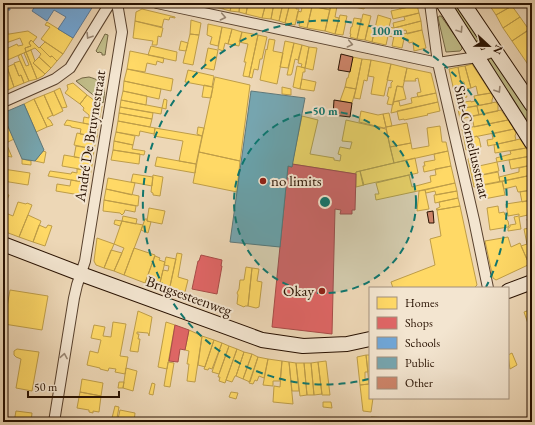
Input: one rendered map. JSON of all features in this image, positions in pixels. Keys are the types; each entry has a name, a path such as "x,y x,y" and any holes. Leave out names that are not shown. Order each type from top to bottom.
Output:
{"street":[{"path":"3,102 55,79 70,68 110,3"},
{"name":"André De Bruynestraat","path":"54,422 74,298 85,261 122,32 117,3"},
{"path":"157,3 438,62 477,57 495,51"},
{"name":"Sint-Corneliusstraat","path":"430,3 438,62 488,287"},
{"path":"443,3 531,140"},
{"path":"463,3 532,105"},
{"name":"Brugsesteenweg","path":"3,244 262,340 303,346 347,344 369,339"},
{"path":"509,291 532,282"}],"shaded area":[{"path":"449,3 458,3 480,38 478,41 475,41"},
{"path":"441,16 462,46 460,51 446,52 438,18"},
{"path":"105,34 108,35 105,55 102,55 102,53 98,53 96,51"},
{"path":"491,58 494,59 532,113 529,121 524,121 488,63 488,60"},
{"path":"89,77 98,81 103,86 103,103 76,81"}],"building: Homes":[{"path":"206,3 216,3 215,7 206,5"},
{"path":"216,3 224,3 223,9 215,7"},
{"path":"224,3 232,3 230,11 223,9"},
{"path":"232,3 240,3 239,12 230,11"},
{"path":"240,3 248,3 246,14 239,12"},
{"path":"248,3 266,3 262,18 246,14"},
{"path":"266,3 274,3 271,19 262,18"},
{"path":"274,3 283,3 279,21 271,19"},
{"path":"283,3 290,3 285,23 279,21"},
{"path":"290,3 297,3 296,9 299,9 295,25 285,23"},
{"path":"303,3 313,3 307,28 299,26 300,21 296,20 298,11 301,12"},
{"path":"313,3 331,3 330,10 312,6"},
{"path":"351,3 366,3 364,9 350,6"},
{"path":"390,3 417,3 417,5 400,9 399,7 391,8"},
{"path":"488,3 508,3 510,7 496,15"},
{"path":"331,4 337,6 335,17 339,18 335,34 325,31"},
{"path":"417,5 419,13 393,19 391,11"},
{"path":"312,6 330,10 325,31 307,28"},
{"path":"512,6 520,17 503,28 496,15"},
{"path":"142,9 175,18 170,17 169,20 164,19 162,27 135,21 136,12"},
{"path":"419,13 421,21 394,28 393,23 405,20 404,17"},
{"path":"363,14 371,16 365,40 357,39"},
{"path":"6,15 8,34 3,35 3,16"},
{"path":"340,15 347,16 343,35 335,34"},
{"path":"378,15 391,19 389,27 394,28 395,31 394,37 388,36 386,45 372,42"},
{"path":"520,17 527,27 531,25 532,28 512,41 503,28"},
{"path":"354,18 361,19 357,39 350,37"},
{"path":"191,20 201,23 199,35 190,34"},
{"path":"135,21 163,28 161,37 158,36 157,45 152,45 153,41 133,38"},
{"path":"421,21 422,30 407,34 406,30 396,32 394,28"},
{"path":"47,22 73,38 63,54 41,39 50,27 45,25"},
{"path":"208,24 222,27 218,46 210,44 212,37 207,35"},
{"path":"368,26 375,27 372,42 365,40"},
{"path":"222,27 232,29 228,44 225,43 223,51 218,49"},
{"path":"232,29 242,32 239,46 228,44"},
{"path":"422,30 426,48 414,51 413,42 409,43 408,39 404,39 402,48 392,46 394,36"},
{"path":"528,30 532,35 532,60 527,63 512,41"},
{"path":"28,31 37,37 33,42 31,40 29,43 31,46 25,48 26,52 3,62 3,54 7,52 6,49 17,44 18,46 23,45 20,38 3,44 3,35"},
{"path":"242,32 258,35 249,77 243,76 248,44 239,42"},
{"path":"190,34 199,35 193,65 183,63"},
{"path":"258,35 267,37 258,70 254,69 252,78 249,77"},
{"path":"269,39 275,40 273,51 283,53 277,84 260,80"},
{"path":"31,40 50,57 52,56 57,61 51,68 39,57 41,54 35,48 26,52 25,48 31,46 29,43"},
{"path":"181,41 188,43 186,51 179,50"},
{"path":"285,41 294,43 288,68 280,67"},
{"path":"45,42 63,54 57,61 52,56 50,57 40,47"},
{"path":"294,43 302,45 298,60 295,59 291,75 287,75"},
{"path":"302,45 309,47 305,68 301,67 302,64 298,63"},
{"path":"151,46 177,52 176,61 148,55"},
{"path":"309,47 317,48 313,70 305,68"},
{"path":"208,48 218,50 214,70 204,68"},
{"path":"31,50 35,61 33,63 45,74 37,79 26,52"},
{"path":"130,51 164,58 163,63 157,61 156,65 147,63 145,72 127,69"},
{"path":"26,52 37,79 29,81 18,56 21,54 26,66 29,65 24,53"},
{"path":"39,57 51,68 45,74 33,63"},
{"path":"353,57 362,59 356,89 345,87"},
{"path":"362,59 371,60 367,81 364,80 360,99 354,98"},
{"path":"371,60 391,64 384,96 371,94 374,77 368,76"},
{"path":"532,60 532,71 527,63"},
{"path":"20,61 29,81 24,83 21,75 19,76 14,63"},
{"path":"6,64 14,87 6,91 3,83 3,65"},
{"path":"14,64 24,83 14,87 7,67"},
{"path":"391,64 407,68 403,87 397,86 393,105 387,104 389,87 391,88 391,83 393,81 387,80"},
{"path":"472,64 491,93 478,95 476,86 471,88 465,66"},
{"path":"297,66 305,68 300,89 293,87"},
{"path":"465,66 471,88 465,89 464,82 461,82 458,67"},
{"path":"458,67 462,89 454,91 449,69"},
{"path":"407,68 431,73 436,93 418,97 417,93 421,92 418,78 415,79 416,81 404,81"},
{"path":"127,69 173,79 171,91 124,81"},
{"path":"188,70 214,76 212,87 185,82"},
{"path":"215,77 250,85 240,161 199,152"},
{"path":"302,79 316,82 314,91 300,89"},
{"path":"124,81 161,89 159,99 123,91"},
{"path":"73,83 87,95 80,104 65,93 68,89 67,85"},
{"path":"204,85 213,87 211,98 202,97"},
{"path":"397,86 403,87 406,99 393,102"},
{"path":"282,87 291,89 291,95 282,94"},
{"path":"345,87 356,89 352,103 340,101"},
{"path":"60,88 67,107 62,108 54,91"},
{"path":"465,89 467,97 456,100 454,91"},
{"path":"54,91 63,111 53,116 44,95"},
{"path":"123,91 147,96 146,105 121,100"},
{"path":"436,93 438,102 391,113 393,102 399,101 400,106 412,103 411,98"},
{"path":"491,93 493,97 492,103 458,109 456,100 463,98 464,102 471,102 475,101 474,96"},
{"path":"44,95 53,115 47,118 53,125 47,127 34,99"},
{"path":"87,95 102,106 98,126 83,123 84,117 89,118 89,115 83,110 84,108 80,104"},
{"path":"34,99 47,127 36,132 24,104"},
{"path":"164,99 167,100 166,109 162,108"},
{"path":"121,100 162,108 161,114 120,107"},
{"path":"438,102 440,111 427,114 428,115 399,120 397,111"},
{"path":"496,102 498,105 498,111 479,115 477,106"},
{"path":"477,106 479,115 460,119 458,109"},
{"path":"120,107 153,113 152,119 119,113"},
{"path":"501,110 508,120 474,127 472,116"},
{"path":"361,111 378,115 383,114 386,127 384,128 359,122"},
{"path":"119,113 152,119 150,127 118,121"},
{"path":"389,113 392,126 386,127 383,114"},
{"path":"3,115 14,139 6,143 3,137"},
{"path":"302,116 318,120 310,154 334,158 334,160 340,161 341,155 338,154 340,147 350,149 352,142 342,141 346,120 386,129 394,163 356,172 356,174 292,164"},
{"path":"67,120 98,126 97,137 80,134 81,129 64,125"},
{"path":"508,120 514,129 464,139 462,129"},
{"path":"118,121 155,128 154,134 140,131 139,136 116,132"},
{"path":"407,123 411,143 390,147 386,127"},
{"path":"440,126 442,142 446,142 448,151 394,163 390,147 411,143 412,149 429,146 427,128"},
{"path":"198,127 204,128 202,136 197,134"},
{"path":"155,128 202,136 196,164 179,161 183,141 154,136"},
{"path":"514,129 516,133 516,140 488,146 487,140 493,139 492,134"},
{"path":"116,132 135,136 133,145 114,141"},
{"path":"77,133 97,137 94,149 74,145"},
{"path":"477,136 481,147 466,150 464,139"},
{"path":"3,137 12,157 5,156 3,152"},
{"path":"520,139 526,148 495,153 494,145"},
{"path":"114,141 133,145 132,149 145,151 144,155 113,150"},
{"path":"76,146 94,149 93,160 74,157"},
{"path":"526,148 531,156 497,162 496,158 511,154 510,151"},
{"path":"113,150 140,154 139,164 111,160"},
{"path":"43,151 46,152 44,163 35,161"},
{"path":"448,151 451,166 424,172 424,162 435,160 434,154"},
{"path":"199,152 240,161 237,192 193,183"},
{"path":"64,155 93,160 91,171 62,166"},
{"path":"531,156 532,165 511,169 509,160"},
{"path":"157,157 196,164 195,173 155,166"},
{"path":"415,158 418,173 363,185 360,171"},
{"path":"475,158 476,167 470,168 468,159"},
{"path":"22,159 31,161 31,165 22,164"},
{"path":"497,162 499,171 472,177 470,168"},
{"path":"532,165 532,175 500,182 499,177 519,172 519,168"},
{"path":"451,166 455,183 376,200 375,194 379,194 376,183 409,175 412,187 431,182 430,176 436,175 435,169"},
{"path":"3,169 30,173 28,185 3,181"},
{"path":"77,169 91,171 89,183 48,176 50,171 71,174 72,172 77,173"},
{"path":"360,171 364,185 356,187 356,172"},
{"path":"498,172 500,182 474,187 472,177"},
{"path":"133,174 153,177 152,186 131,182"},
{"path":"153,175 163,177 160,196 153,195 151,192"},
{"path":"532,175 532,190 518,192 516,186 504,189 502,181"},
{"path":"108,178 135,183 132,195 106,189"},
{"path":"71,180 89,183 86,196 56,191 57,184 70,186"},
{"path":"502,181 505,195 484,199 481,185"},
{"path":"455,183 457,191 436,195 435,191 426,193 425,190"},
{"path":"106,189 139,196 138,206 104,200"},
{"path":"425,190 429,209 417,211 419,191"},
{"path":"532,190 532,200 522,202 520,192"},
{"path":"457,191 458,198 435,203 434,195"},
{"path":"4,194 9,195 3,210 3,197"},
{"path":"458,198 460,206 436,209 440,207 439,202"},
{"path":"104,200 136,206 135,212 125,210 122,215 120,213 103,211"},
{"path":"532,200 532,214 519,217 521,229 508,231 510,225 516,224 514,217 519,216 519,214 508,216 506,204"},
{"path":"18,202 32,205 19,237 3,231 3,212 13,216"},
{"path":"460,206 477,285 475,287 393,287 391,282 435,265 430,239 441,236 437,210"},
{"path":"498,206 499,213 504,212 506,215 509,226 490,230 487,208"},
{"path":"149,208 165,211 162,224 147,221"},
{"path":"28,215 41,221 33,242 19,237"},
{"path":"123,216 137,219 136,224 122,221"},
{"path":"145,219 151,222 148,233 141,230"},
{"path":"527,219 532,220 532,227 529,228"},
{"path":"115,220 122,221 120,226 114,224"},
{"path":"122,221 143,225 124,275 114,271 124,248 114,244"},
{"path":"39,225 46,228 48,225 52,226 45,246 33,242"},
{"path":"530,228 532,236 532,263 529,264 521,246 527,244 524,229"},
{"path":"508,237 511,247 520,243 529,264 496,280 493,278 485,241"},
{"path":"97,238 114,244 104,268 96,265 94,261"},
{"path":"134,248 155,255 145,283 124,275"},
{"path":"111,250 122,253 114,271 104,268"},
{"path":"177,253 182,254 178,277 188,280 184,296 169,291"},
{"path":"155,256 160,258 159,260 165,262 159,287 145,283"},
{"path":"166,257 176,259 169,291 159,287 163,270 168,271 169,266 164,265"},
{"path":"246,267 252,268 248,306 244,307 237,304 237,293 240,280 244,280"},
{"path":"252,268 259,269 257,281 262,282 259,307 256,308 248,306"},
{"path":"10,290 48,296 42,330 4,324"},
{"path":"532,309 532,335 524,312"},
{"path":"138,311 152,317 149,336 148,333 137,332 137,334 139,334 138,339 140,339 138,352 130,351"},
{"path":"113,322 126,324 120,356 128,357 125,374 115,372 116,369 109,368 108,371 87,365 90,351 98,353 101,340 91,338 94,325 105,327 103,336 111,337"},
{"path":"166,322 175,325 167,369 158,367"},
{"path":"189,330 202,336 195,382 187,381 189,351 185,350"},
{"path":"202,336 214,340 205,367 198,365"},
{"path":"214,340 222,343 212,369 204,369"},
{"path":"222,343 229,346 219,374 212,372"},
{"path":"229,346 237,349 225,383 219,381 220,377 218,377"},
{"path":"17,349 39,352 32,391 16,388 21,359 14,355 14,351"},
{"path":"237,349 244,352 236,376 232,382 226,380"},
{"path":"244,352 252,354 243,379 236,376"},
{"path":"512,353 517,365 510,369 509,362 509,354"},
{"path":"252,354 258,357 250,382 243,379"},
{"path":"366,355 368,372 365,372 365,379 369,379 369,384 360,385 357,357"},
{"path":"366,355 369,355 369,384"},
{"path":"258,357 268,359 264,378 259,376 257,381 255,380 253,384 249,383"},
{"path":"268,359 282,361 280,381 273,381 273,386 263,385"},
{"path":"282,361 289,362 293,404 273,402 274,386 280,387"},
{"path":"326,361 330,395 322,395 318,362"},
{"path":"168,362 174,363 170,387 164,386"},
{"path":"289,362 296,363 299,391 292,391"},
{"path":"318,362 322,394 314,395 311,363"},
{"path":"296,363 304,363 307,395 300,396"},
{"path":"304,363 311,363 314,395 307,395"},
{"path":"126,368 137,371 133,391 123,388"},
{"path":"82,379 103,383 101,396 80,392"},
{"path":"119,382 124,382 123,388 118,388"},
{"path":"152,383 155,384 153,395 149,394"},
{"path":"369,384 369,399 373,399 371,412 363,411 360,385"},
{"path":"80,392 101,396 99,412 93,411 93,413 89,412 89,410 77,408"},
{"path":"231,392 238,393 236,399 229,397"},
{"path":"323,402 331,402 332,408 323,407"},
{"path":"115,406 119,407 117,418 112,418"},
{"path":"120,410 135,413 134,422 118,419"},
{"path":"16,411 32,413 31,422 14,422"},
{"path":"371,417 388,418 388,422 371,422"}],"building: Shops":[{"path":"292,164 356,174 355,210 352,210 352,214 340,214 341,210 335,209 332,334 272,327 288,166 292,167"},
{"path":"201,255 222,260 217,294 192,289 198,261"},
{"path":"175,325 189,330 185,350 180,349 178,362 169,361"}],"building: Schools":[{"path":"4,3 9,3 10,10 4,10"},
{"path":"37,3 95,3 73,38 58,29 66,17 54,10 47,21 32,11"}],"building: Public":[{"name":"no limits","path":"251,91 305,98 292,167 288,166 280,247 230,242"},
{"path":"24,104 44,150 35,161 22,159 3,115 3,113"}],"building: Other":[{"path":"341,54 353,57 350,72 338,70"},
{"path":"334,100 352,103 350,117 333,115"},
{"path":"433,211 434,223 429,223 427,212"}],"place":[{"name":"no limits","path":"263,181"},
{"name":"Okay","path":"322,291"}]}
